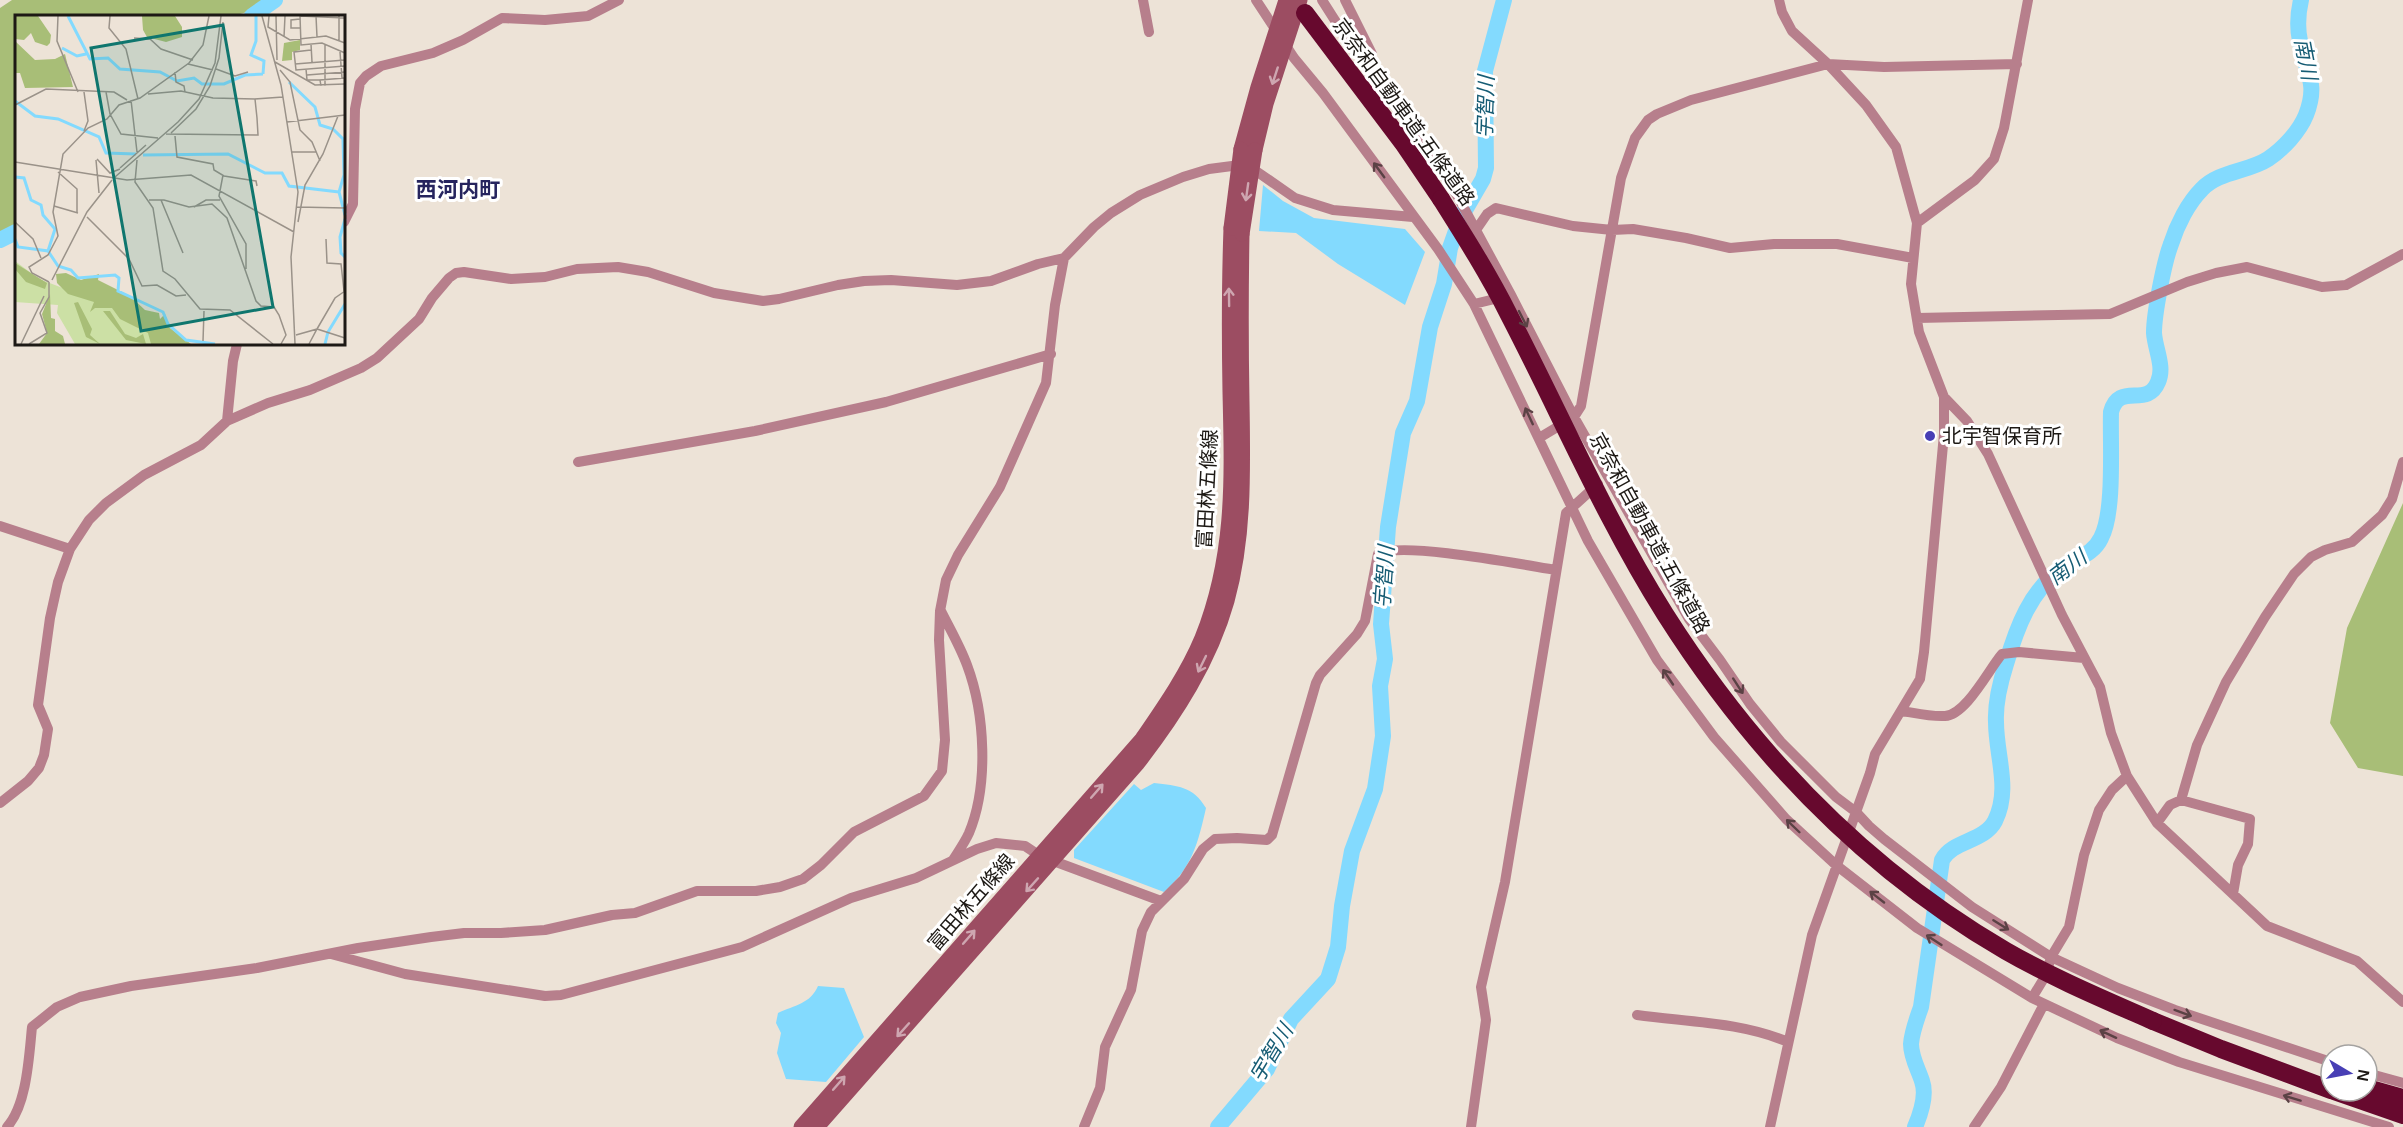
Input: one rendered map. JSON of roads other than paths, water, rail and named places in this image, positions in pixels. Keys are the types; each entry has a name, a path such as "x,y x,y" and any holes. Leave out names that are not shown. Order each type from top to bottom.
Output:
{"highway":[{"name":"京奈和自動車道;五條道路","path":"1302,6 1404,143 1450,198 1598,492 1665,613 1743,724 1783,771 1868,852 1913,889 1960,923 2055,977 2153,1021 2319,1074"},
{"path":"2153,1021 2319,1085"},
{"path":"2379,1090 2401,1094"},
{"path":"2369,1103 2403,1115"}],"main road":[{"name":"富田林五條線","path":"817,1127 1047,858 1135,747 1161,712 1201,639 1224,565 1231,519 1228,288 1257,87 1286,0"},
{"name":"富田林五條線","path":"1248,149 1286,43 1302,6"},
{"name":"富田林五條線","path":"801,1127 1047,858"}],"street":[{"path":"345,220 353,204 355,109 360,83 366,76 381,66 433,53 463,40 502,18 545,20 588,16 620,0"},
{"path":"1143,0 1149,32"},
{"path":"1256,0 1465,289 1615,590 1672,683 1767,800 1836,865 1917,928 2032,998 2117,1038 2179,1062 2389,1127"},
{"path":"1322,0 1366,64 1410,121 1450,198 1476,230 1574,417 1689,619 1750,704 1810,772 1884,839 1952,893 2051,957 2118,988 2175,1010 2319,1058"},
{"path":"1345,0 1372,54 1366,64"},
{"path":"1770,1127 1812,935 1875,754 1920,678 1944,434 1944,397 1919,332 1911,284 1917,223 1896,147 1866,105 1828,64 1792,31 1782,12 1779,0"},
{"path":"1917,223 1975,180 1994,159 2004,128 2028,0"},
{"path":"1539,438 1574,417 1581,406 1621,178 1635,138 1648,120 1691,100 1828,64 1884,67 2017,64"},
{"path":"0,803 28,781 39,768 44,755 48,729 38,705 50,618 58,582 70,549 89,520 144,475 201,445 228,421 268,403 310,390 361,368 377,358 419,319 432,298 456,273 464,272 512,279 545,277 577,269 618,267 648,272 714,293 763,301 864,281 891,280 957,285 991,281 1038,264 1064,258 1094,227 1140,195 1183,177 1232,166 1256,171 1295,198 1333,210 1413,217"},
{"path":"1476,230 1486,214 1496,208 1550,222 1612,230 1644,231 1730,248 1774,244 1837,244 1913,258"},
{"path":"1917,318 2110,314 2187,282 2247,267 2322,287 2346,285 2403,254"},
{"path":"8,1127 19,1107 29,1060 32,1027 57,1007 80,998 131,986 257,968 330,953 453,934 545,930 612,915 635,913 697,891 756,891 780,887 803,879 821,865 854,832 924,796 942,771 945,740 939,640 940,611 946,580 958,555 1006,475 1046,383 1055,305 1064,258"},
{"path":"1474,304 1511,295"},
{"path":"228,421 233,361 237,345"},
{"path":"578,462 755,431 886,402 1051,354"},
{"path":"1944,397 1967,421 1988,454 2084,658 2100,687 2111,733 2127,776 2157,824 2267,926 2357,961 2403,1002"},
{"path":"2181,800 2197,745 2221,693 2265,617 2294,574 2311,557 2352,542 2382,515 2392,499 2403,462"},
{"path":"1471,1127 1486,1020 1481,987 1505,882 1566,513 1608,476"},
{"path":"0,526 70,549"},
{"path":"1084,1127 1100,1088 1105,1047 1131,990 1142,931 1151,912 1184,879 1203,849 1215,839 1268,840 1272,835 1316,683 1320,675 1357,634 1365,621 1378,554 1394,550 1419,551 1556,570"},
{"path":"940,611 968,668 981,724 983,752 976,813 969,834 953,861"},
{"path":"1902,711 1946,717 1957,711 1974,693 2002,654 2019,652 2084,658"},
{"path":"2032,998 2046,975 2051,957 2069,927 2084,855 2099,810 2112,790 2127,776"},
{"path":"2157,824 2170,805 2181,800 2250,819 2248,844 2238,865 2233,894"},
{"path":"330,953 405,974 545,996 561,995 742,947 851,898 916,878 977,849 996,843 1025,846 1047,858 1161,901"},
{"path":"1974,1127 2001,1086 2044,1004"},
{"path":"1637,1015 1755,1030 1788,1042"},
{"path":"2379,1080 2401,1094"}],"water":[{"path":"1263,185 1283,201 1314,218 1405,229 1425,252 1405,305 1338,264 1296,233 1259,231"},
{"path":"1154,783 1184,788 1196,795 1206,808 1192,854 1174,883 1164,892 1074,858 1074,850 1134,784 1141,790"},
{"path":"818,986 844,988 864,1037 826,1082 786,1079 777,1053 781,1033 776,1023 778,1013 811,997"}],"waterway":[{"path":"253,15 275,0"},
{"name":"宇智川","path":"1218,1127 1267,1069 1291,1019 1328,979 1338,947 1342,906 1352,851 1375,789 1383,736 1380,686 1385,659 1381,624 1388,527 1403,433 1417,401 1430,327 1444,284 1450,248 1461,217 1483,179 1486,168 1485,71 1504,0"},
{"name":"南川","path":"1915,1127 1924,1092 1911,1044 1921,1007 1942,860 1953,848 1990,828 2000,809 2002,772 1996,708 2002,678 2015,637 2026,611 2041,588 2062,568 2094,548 2101,538 2110,495 2111,412 2120,398 2147,394 2158,382 2160,364 2154,324 2168,252 2176,229 2192,201 2202,189 2225,175 2252,167 2274,155 2295,134 2306,115 2310,104 2311,85 2299,36 2298,20 2301,0"},
{"path":"0,240 15,232"}],"place":[{"name":"北宇智保育所","path":"1930,436"}],"district":[{"name":"西河内町","path":"458,189"}]}
